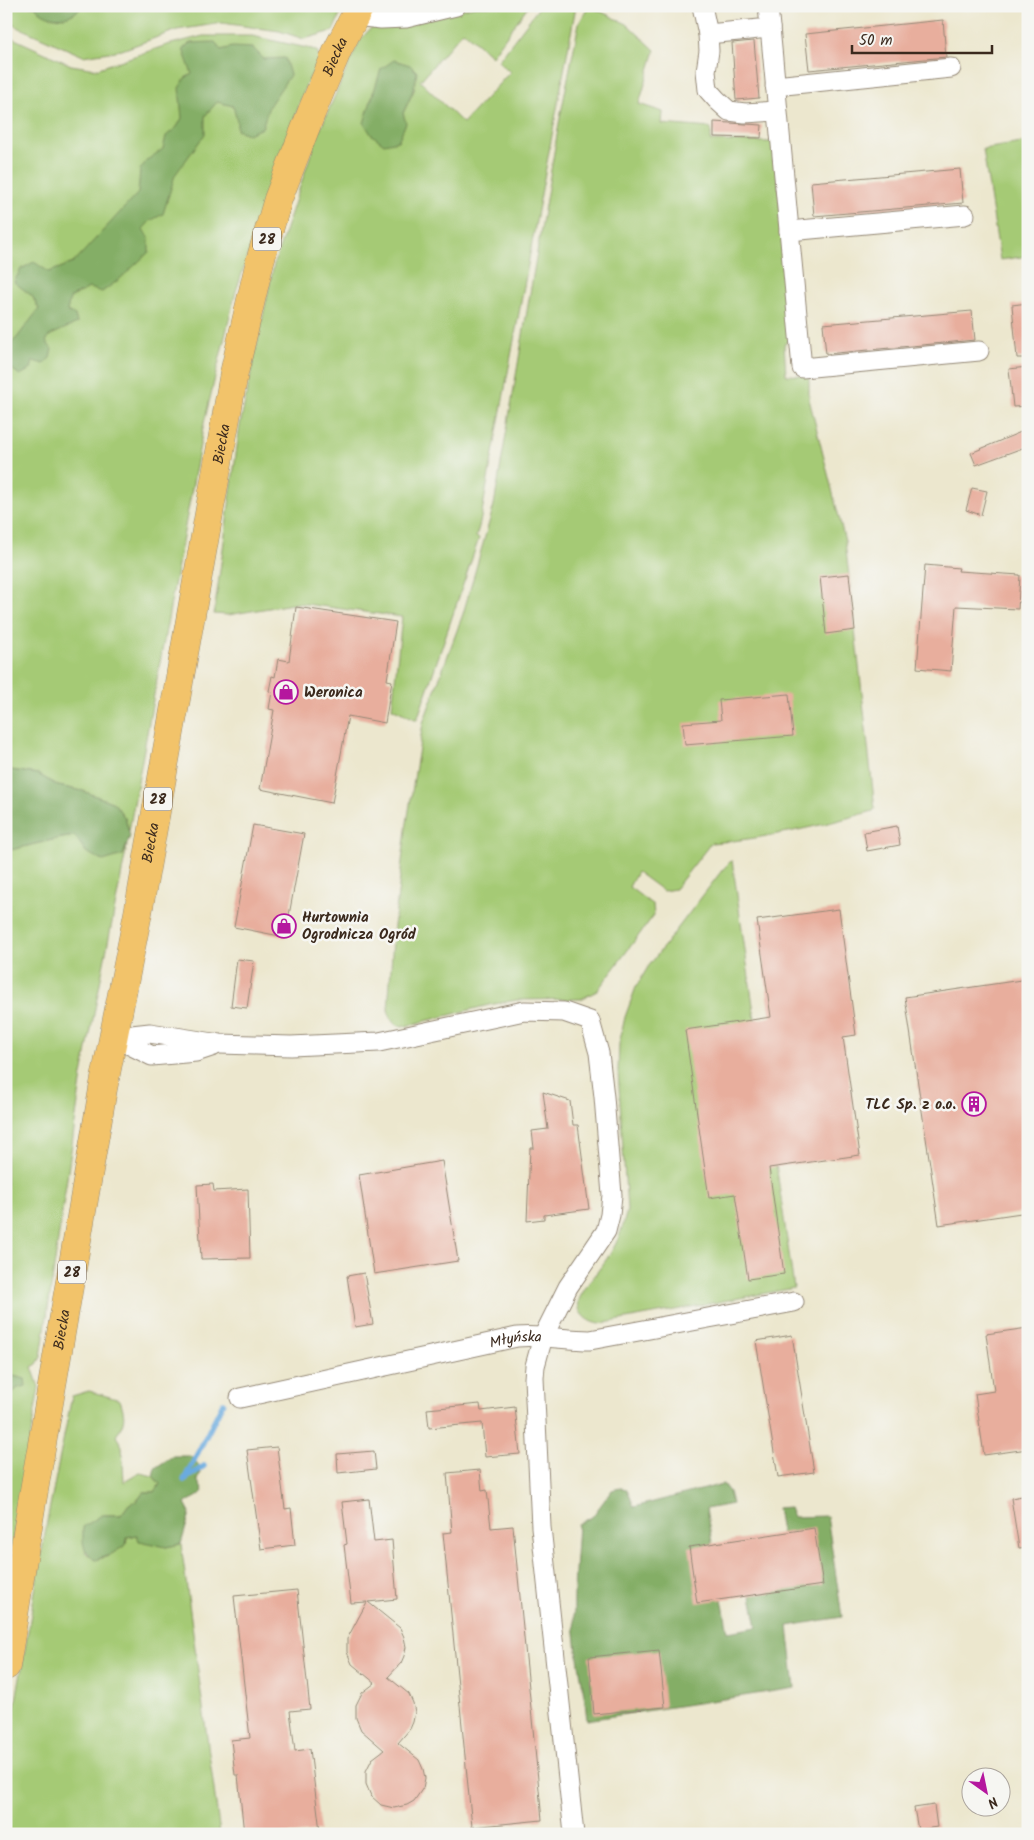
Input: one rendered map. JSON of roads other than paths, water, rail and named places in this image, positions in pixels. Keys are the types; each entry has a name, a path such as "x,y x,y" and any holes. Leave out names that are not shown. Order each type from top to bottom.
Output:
{"main road":[{"name":"Biecka","path":"6,1666 101,1099 145,874 234,373 278,199 312,110 357,11"}],"street":[{"path":"357,11 381,18 406,18 456,6"},
{"path":"702,6 710,51 706,71 708,90 729,111 745,113 778,110"},
{"path":"768,6 802,368 978,351"},
{"path":"708,34 770,28"},
{"path":"775,86 951,68"},
{"path":"789,231 965,215"},
{"path":"114,1037 150,1033 220,1044 291,1046 379,1042 524,1011 564,1012 590,1021 599,1054 604,1097 612,1194 610,1215 606,1231 568,1288 543,1337 535,1366 534,1378 540,1527 574,1834"},
{"name":"Młyńska","path":"240,1398 517,1337 590,1340 794,1302"}],"waterway":[{"path":"204,1466 184,1480 223,1403"}],"place":[{"name":"Weronica","path":"286,692"},
{"name":"Hurtownia Ogrodnicza Ogród","path":"284,926"},
{"name":"TLC Sp. z o.o.","path":"974,1104"}]}
